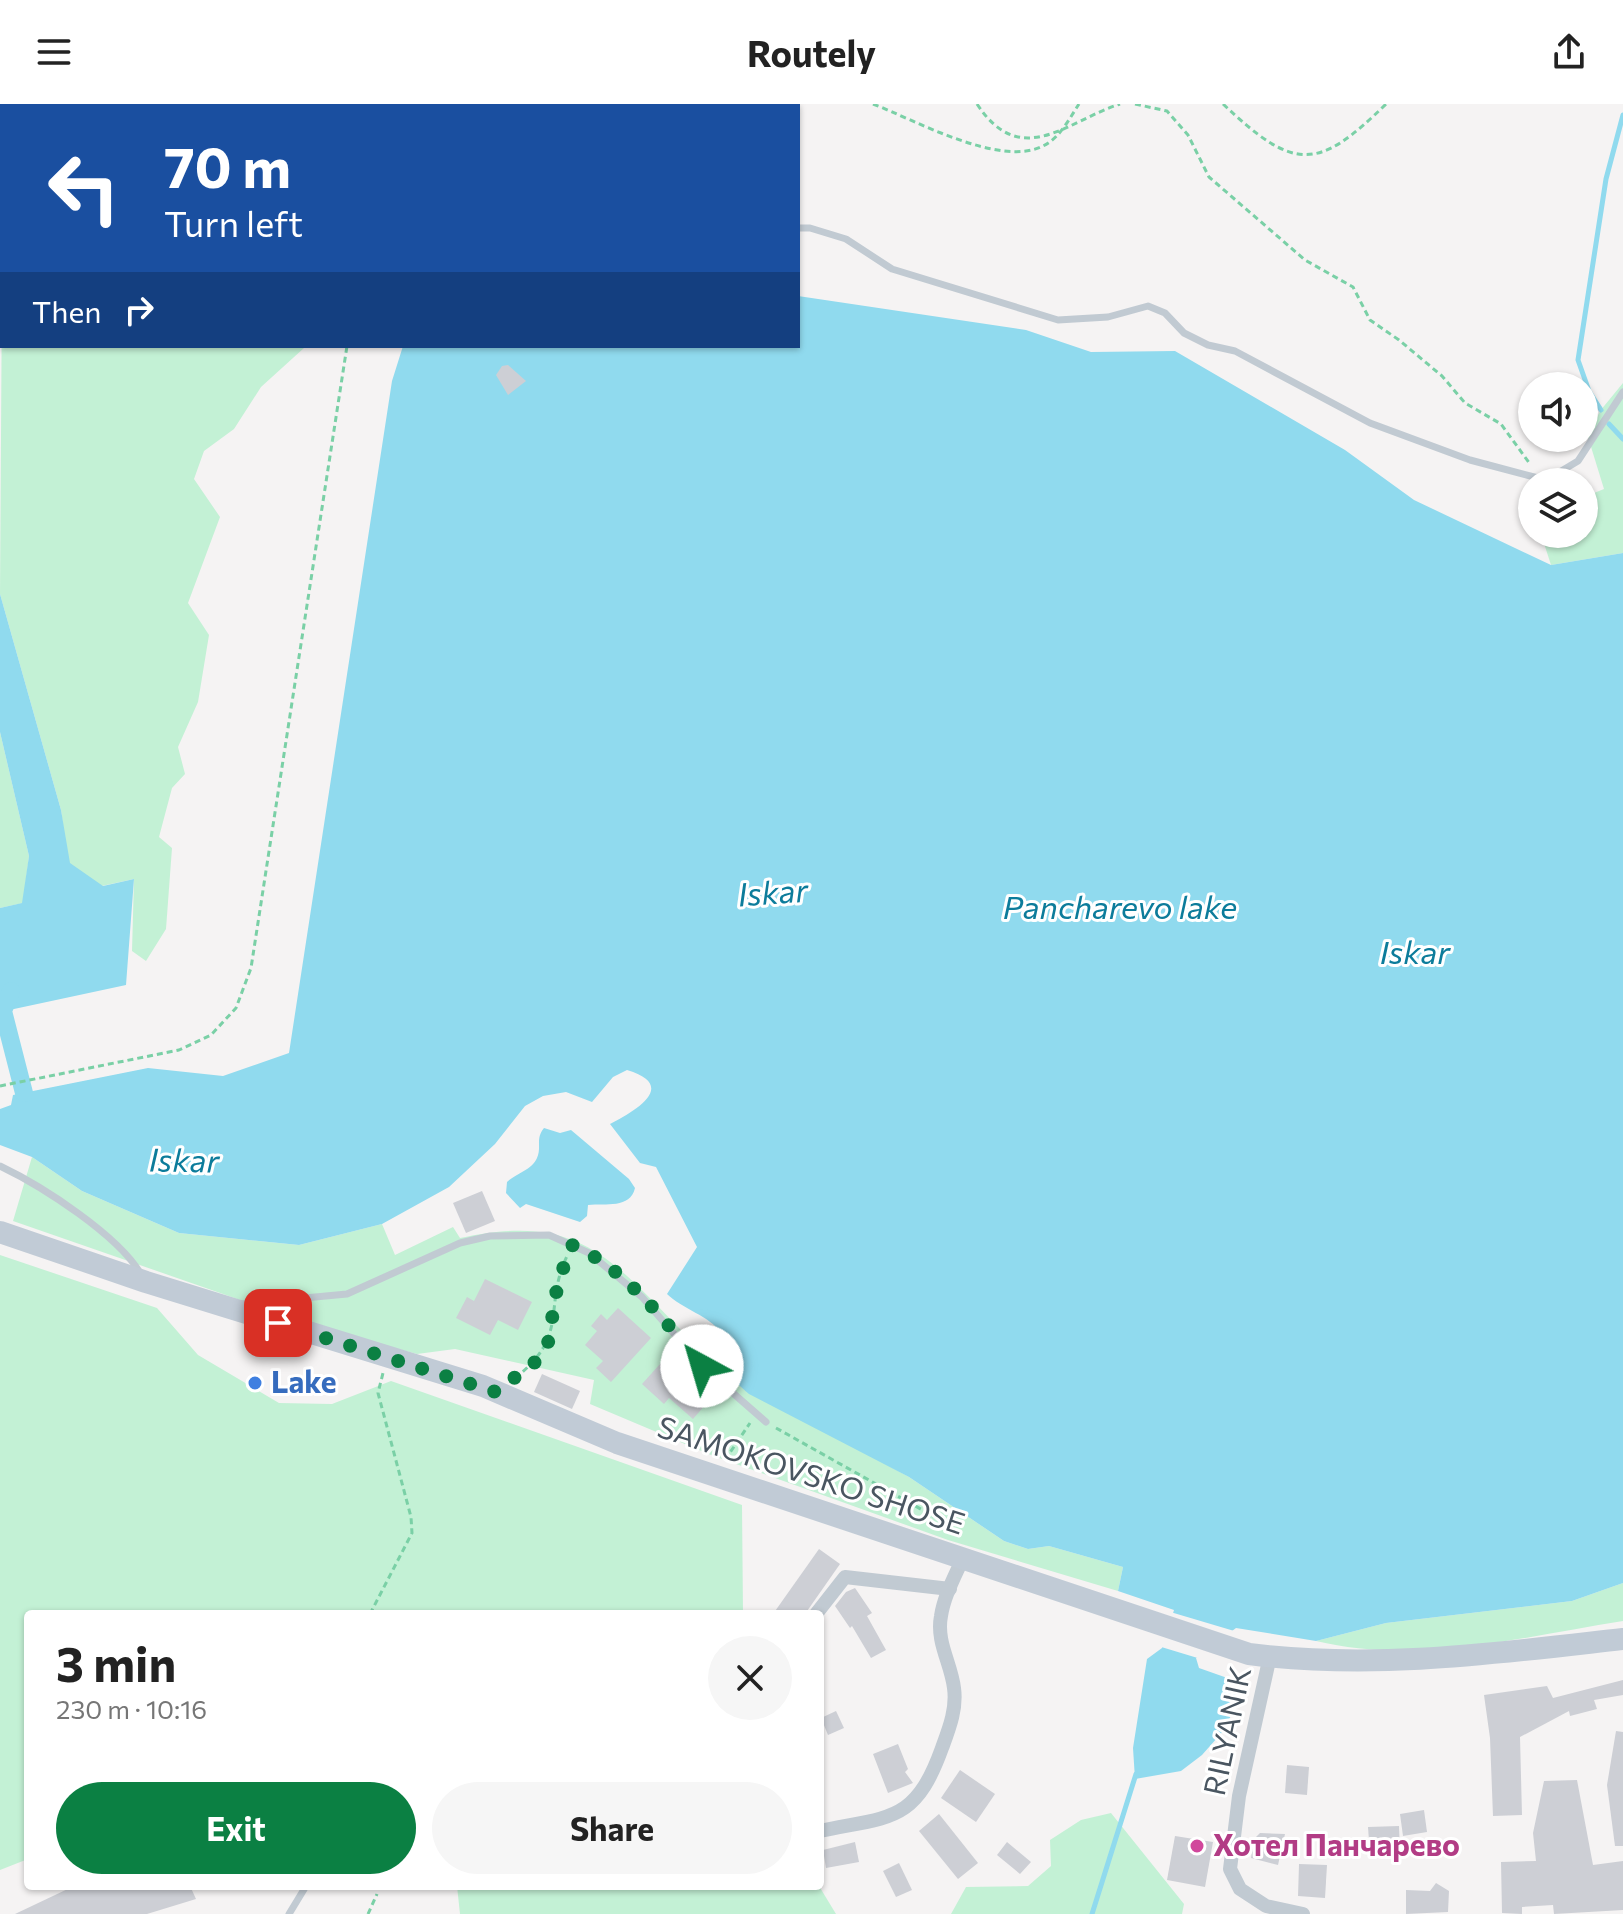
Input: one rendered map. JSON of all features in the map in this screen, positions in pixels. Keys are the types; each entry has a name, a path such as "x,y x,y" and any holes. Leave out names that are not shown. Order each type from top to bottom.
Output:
{"main road":[{"name":"SAMOKOVSKO SHOSE","path":"0,1232 220,1306 496,1392 617,1443 1222,1646 1270,1656 1345,1663 1424,1660 1623,1639"}],"street":[{"path":"824,1830 893,1816 914,1804 933,1773 953,1717 954,1688 940,1639 941,1616 963,1558"},
{"path":"819,1610 845,1577 950,1589"},
{"name":"RILYANIK","path":"1270,1656 1239,1796 1230,1869 1240,1889 1266,1906 1303,1914"}],"lane":[{"path":"800,228 846,239 892,269 1058,320 1108,317 1148,306 1165,313 1184,333 1208,345 1235,351 1370,423 1470,460 1518,473"},
{"path":"1566,468 1578,461 1623,392"},
{"path":"0,1166 47,1192 120,1248 132,1258 146,1282"},
{"path":"220,1306 347,1294 460,1243 490,1236 549,1235 589,1253 642,1297 702,1366 766,1422"},
{"path":"289,1914 304,1890"}],"path":[{"path":"873,104 979,147 1024,151 1043,146 1060,133 1120,104"},
{"path":"977,104 990,124 1025,140 1060,133 1079,104"},
{"path":"1135,104 1167,111 1188,135 1209,177 1305,260 1353,287 1370,320 1442,376 1465,403 1501,424 1531,468"},
{"path":"1223,104 1253,132 1285,150 1307,156 1329,152 1350,139 1386,104"},
{"path":"0,1086 179,1050 211,1035 236,1008 251,968 347,348"},
{"path":"496,1392 539,1359 548,1343 558,1282 572,1245"},
{"path":"372,1610 412,1533 409,1507 378,1393"},
{"path":"715,1474 756,1414"},
{"path":"766,1422 814,1453 935,1517"},
{"path":"368,1914 377,1894"}],"green space":[{"path":"2,348 304,348 261,387 234,429 204,451 194,479 220,517 188,603 209,635 198,702 178,747 185,774 172,788 159,837 172,848 166,929 146,961 132,951 134,879 51,897 66,849 61,810 0,594"},
{"path":"1623,383 1623,553 1551,565 1546,548 1598,548 1598,491 1604,489 1593,452 1598,452 1600,411"},
{"path":"0,732 29,856 23,903 0,908"},
{"path":"32,1157 82,1191 179,1233 299,1245 382,1224 395,1255 453,1227 460,1238 535,1231 564,1237 589,1248 613,1264 732,1379 909,1477 1004,1541 1028,1549 1049,1546 1123,1567 1118,1591 948,1540 711,1455 590,1404 594,1380 455,1349 417,1354 324,1329 13,1221"},
{"path":"0,1255 157,1308 198,1355 279,1403 332,1404 391,1381 742,1505 743,1610 24,1610 24,1861 0,1870"},
{"path":"1623,1583 1623,1621 1508,1641 1431,1649 1354,1648 1316,1641 1386,1623 1572,1601"},
{"path":"1111,1813 1184,1904 1182,1914 951,1914 966,1887 1028,1886 1051,1866 1050,1840 1081,1820"},
{"path":"457,1890 821,1890 836,1914 460,1914"}],"water":[{"name":"Pancharevo lake","path":"800,296 1026,330 1091,352 1175,351 1345,450 1414,500 1551,565 1623,553 1623,1583 1572,1601 1386,1623 1316,1641 1236,1628 1196,1658 1199,1668 1233,1680 1238,1699 1225,1729 1202,1755 1181,1771 1135,1779 1133,1748 1147,1659 1162,1648 1174,1610 1118,1591 1123,1567 1049,1546 1028,1549 1004,1541 909,1477 749,1394 736,1383 720,1364 713,1349 711,1341 720,1332 667,1294 697,1247 656,1167 640,1163 610,1124 630,1113 647,1098 651,1091 650,1084 642,1076 627,1070 613,1077 592,1102 566,1092 543,1096 525,1106 495,1144 449,1187 382,1224 299,1245 179,1233 82,1191 32,1157 0,1145 0,1109 11,1105 13,1095 148,1068 223,1076 289,1053 392,381 402,348 800,348"},
{"path":"0,594 61,810 70,863 103,886 134,879 126,985 0,1012 0,908 22,903 29,856 0,732"},
{"path":"544,1128 560,1133 571,1130 629,1179 635,1188 632,1195 616,1204 588,1205 587,1216 580,1222 526,1204 520,1208 506,1193 507,1182 535,1162"}],"pier":[{"path":"1167,1611 1241,1633 1201,1659 1158,1646"}],"building":[{"path":"508,365 526,381 508,395 496,375 502,366"},
{"path":"482,1191 495,1221 466,1233 453,1203"},
{"path":"485,1279 532,1302 518,1330 498,1320 490,1335 456,1318 467,1297 474,1301"},
{"path":"618,1308 651,1338 611,1382 596,1368 603,1361 585,1345 597,1331 591,1326 601,1314 607,1320"},
{"path":"669,1354 679,1363 672,1371 706,1404 693,1419 669,1398 664,1404 642,1384"},
{"path":"542,1374 580,1391 572,1409 534,1392"},
{"path":"819,1549 840,1564 808,1610 776,1610"},
{"path":"855,1588 872,1613 867,1616 886,1650 871,1658 852,1626 850,1628 835,1606 846,1592"},
{"path":"1623,1680 1623,1695 1594,1700 1597,1709 1570,1716 1569,1711 1520,1737 1522,1815 1493,1816 1490,1738 1484,1695 1547,1686 1553,1698"},
{"path":"836,1711 844,1728 828,1735 824,1717"},
{"path":"1616,1731 1623,1732 1623,1846 1615,1846 1607,1785"},
{"path":"898,1744 908,1769 905,1772 913,1783 888,1793 873,1754"},
{"path":"1287,1765 1309,1767 1307,1795 1285,1793"},
{"path":"960,1770 995,1794 976,1822 941,1798"},
{"path":"1577,1780 1593,1865 1623,1861 1623,1910 1554,1914 1553,1905 1522,1907 1522,1914 1502,1913 1501,1862 1536,1861 1533,1833 1544,1781"},
{"path":"1424,1810 1427,1832 1403,1836 1400,1814"},
{"path":"939,1814 978,1863 958,1879 919,1831"},
{"path":"1399,1826 1400,1852 1370,1854 1368,1827"},
{"path":"1260,1833 1285,1834 1278,1865 1251,1858 1254,1839"},
{"path":"1175,1836 1213,1842 1205,1887 1167,1880"},
{"path":"855,1842 859,1862 826,1868 824,1850"},
{"path":"1007,1842 1031,1862 1020,1874 997,1855"},
{"path":"899,1863 912,1890 896,1897 883,1871"},
{"path":"1299,1864 1327,1865 1325,1898 1298,1896"},
{"path":"1436,1883 1449,1891 1448,1912 1406,1914 1406,1890 1430,1891"},
{"path":"66,1890 192,1890 196,1899 147,1914 15,1914"}],"waterway":[{"path":"1601,410 1589,391 1578,360 1606,179 1623,115"},
{"path":"1609,424 1623,439"},
{"path":"11,991 3,1011 24,1093"},
{"path":"1092,1914 1136,1774"}],"place":[{"name":"Lake","path":"255,1383"},
{"name":"Хотел Панчарево","path":"1197,1846"}],"route":[{"path":"278,1323 496,1392 539,1359 548,1343 558,1282 572,1245 589,1253 642,1297 702,1366"}],"water label":[{"name":"Iskar","path":"773,893"},
{"name":"Iskar","path":"1415,953"},
{"name":"Iskar","path":"184,1161"}]}
